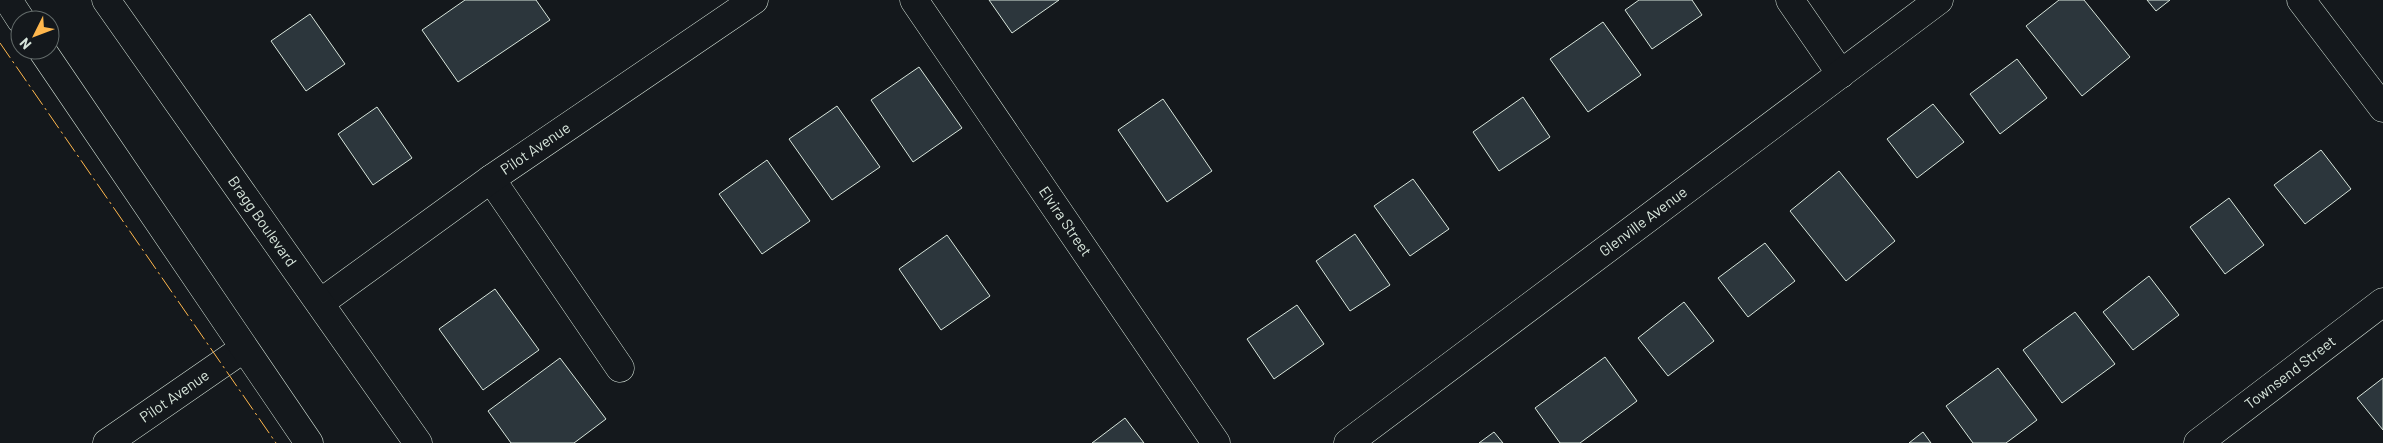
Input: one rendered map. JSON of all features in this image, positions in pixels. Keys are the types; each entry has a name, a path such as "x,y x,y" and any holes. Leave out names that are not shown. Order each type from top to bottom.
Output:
{"street":[{"name":"Bragg Boulevard","path":"106,0 418,443"},
{"name":"Pilot Avenue","path":"320,303 491,180 754,0"},
{"name":"Elvira Street","path":"914,0 1216,443"},
{"path":"1790,0 1841,74"},
{"name":"Glenville Avenue","path":"1348,443 1939,0"},
{"path":"2302,0 2383,108"},
{"path":"49,60 243,349 309,443"},
{"path":"491,180 620,368"},
{"name":"Townsend Street","path":"2198,443 2383,302"},
{"name":"Pilot Avenue","path":"108,443 243,349"}],"building":[{"path":"465,0 536,0 550,20 458,82 422,30"},
{"path":"989,0 1059,0 1012,33"},
{"path":"1639,0 1692,0 1702,15 1652,49 1625,10"},
{"path":"2059,0 2084,0 2130,57 2082,96 2026,26"},
{"path":"2147,0 2170,0 2156,11"},
{"path":"310,14 345,64 306,91 271,41"},
{"path":"1603,22 1641,75 1588,112 1550,59"},
{"path":"2017,59 2047,98 2000,134 1970,94"},
{"path":"919,67 962,128 913,162 871,100"},
{"path":"1523,97 1550,137 1499,171 1473,132"},
{"path":"1163,99 1212,171 1167,202 1118,130"},
{"path":"1933,104 1964,142 1917,178 1887,139"},
{"path":"837,106 880,167 832,200 789,139"},
{"path":"377,107 412,158 373,185 338,134"},
{"path":"2321,150 2351,189 2305,224 2274,185"},
{"path":"767,160 810,221 762,254 719,194"},
{"path":"1839,171 1895,241 1846,281 1790,211"},
{"path":"1413,179 1449,229 1410,256 1374,206"},
{"path":"2229,198 2264,245 2225,274 2190,227"},
{"path":"1355,234 1390,285 1350,311 1316,261"},
{"path":"947,235 990,296 941,330 899,269"},
{"path":"1765,243 1795,281 1748,317 1718,278"},
{"path":"2149,276 2179,315 2133,350 2103,312"},
{"path":"495,289 539,350 483,390 439,329"},
{"path":"1684,302 1714,341 1668,376 1638,338"},
{"path":"1297,305 1324,344 1274,379 1247,339"},
{"path":"2075,312 2115,364 2062,403 2023,350"},
{"path":"1605,357 1637,401 1580,443 1560,443 1535,408"},
{"path":"560,358 606,419 574,443 511,443 488,411"},
{"path":"1998,368 2037,420 2006,443 1973,443 1946,406"},
{"path":"2383,378 2383,430 2357,398"},
{"path":"1125,418 1144,443 1092,443"},
{"path":"1494,432 1503,443 1479,443"},
{"path":"1923,432 1931,443 1909,443"}],"power":[{"path":"0,43 276,443"}]}
